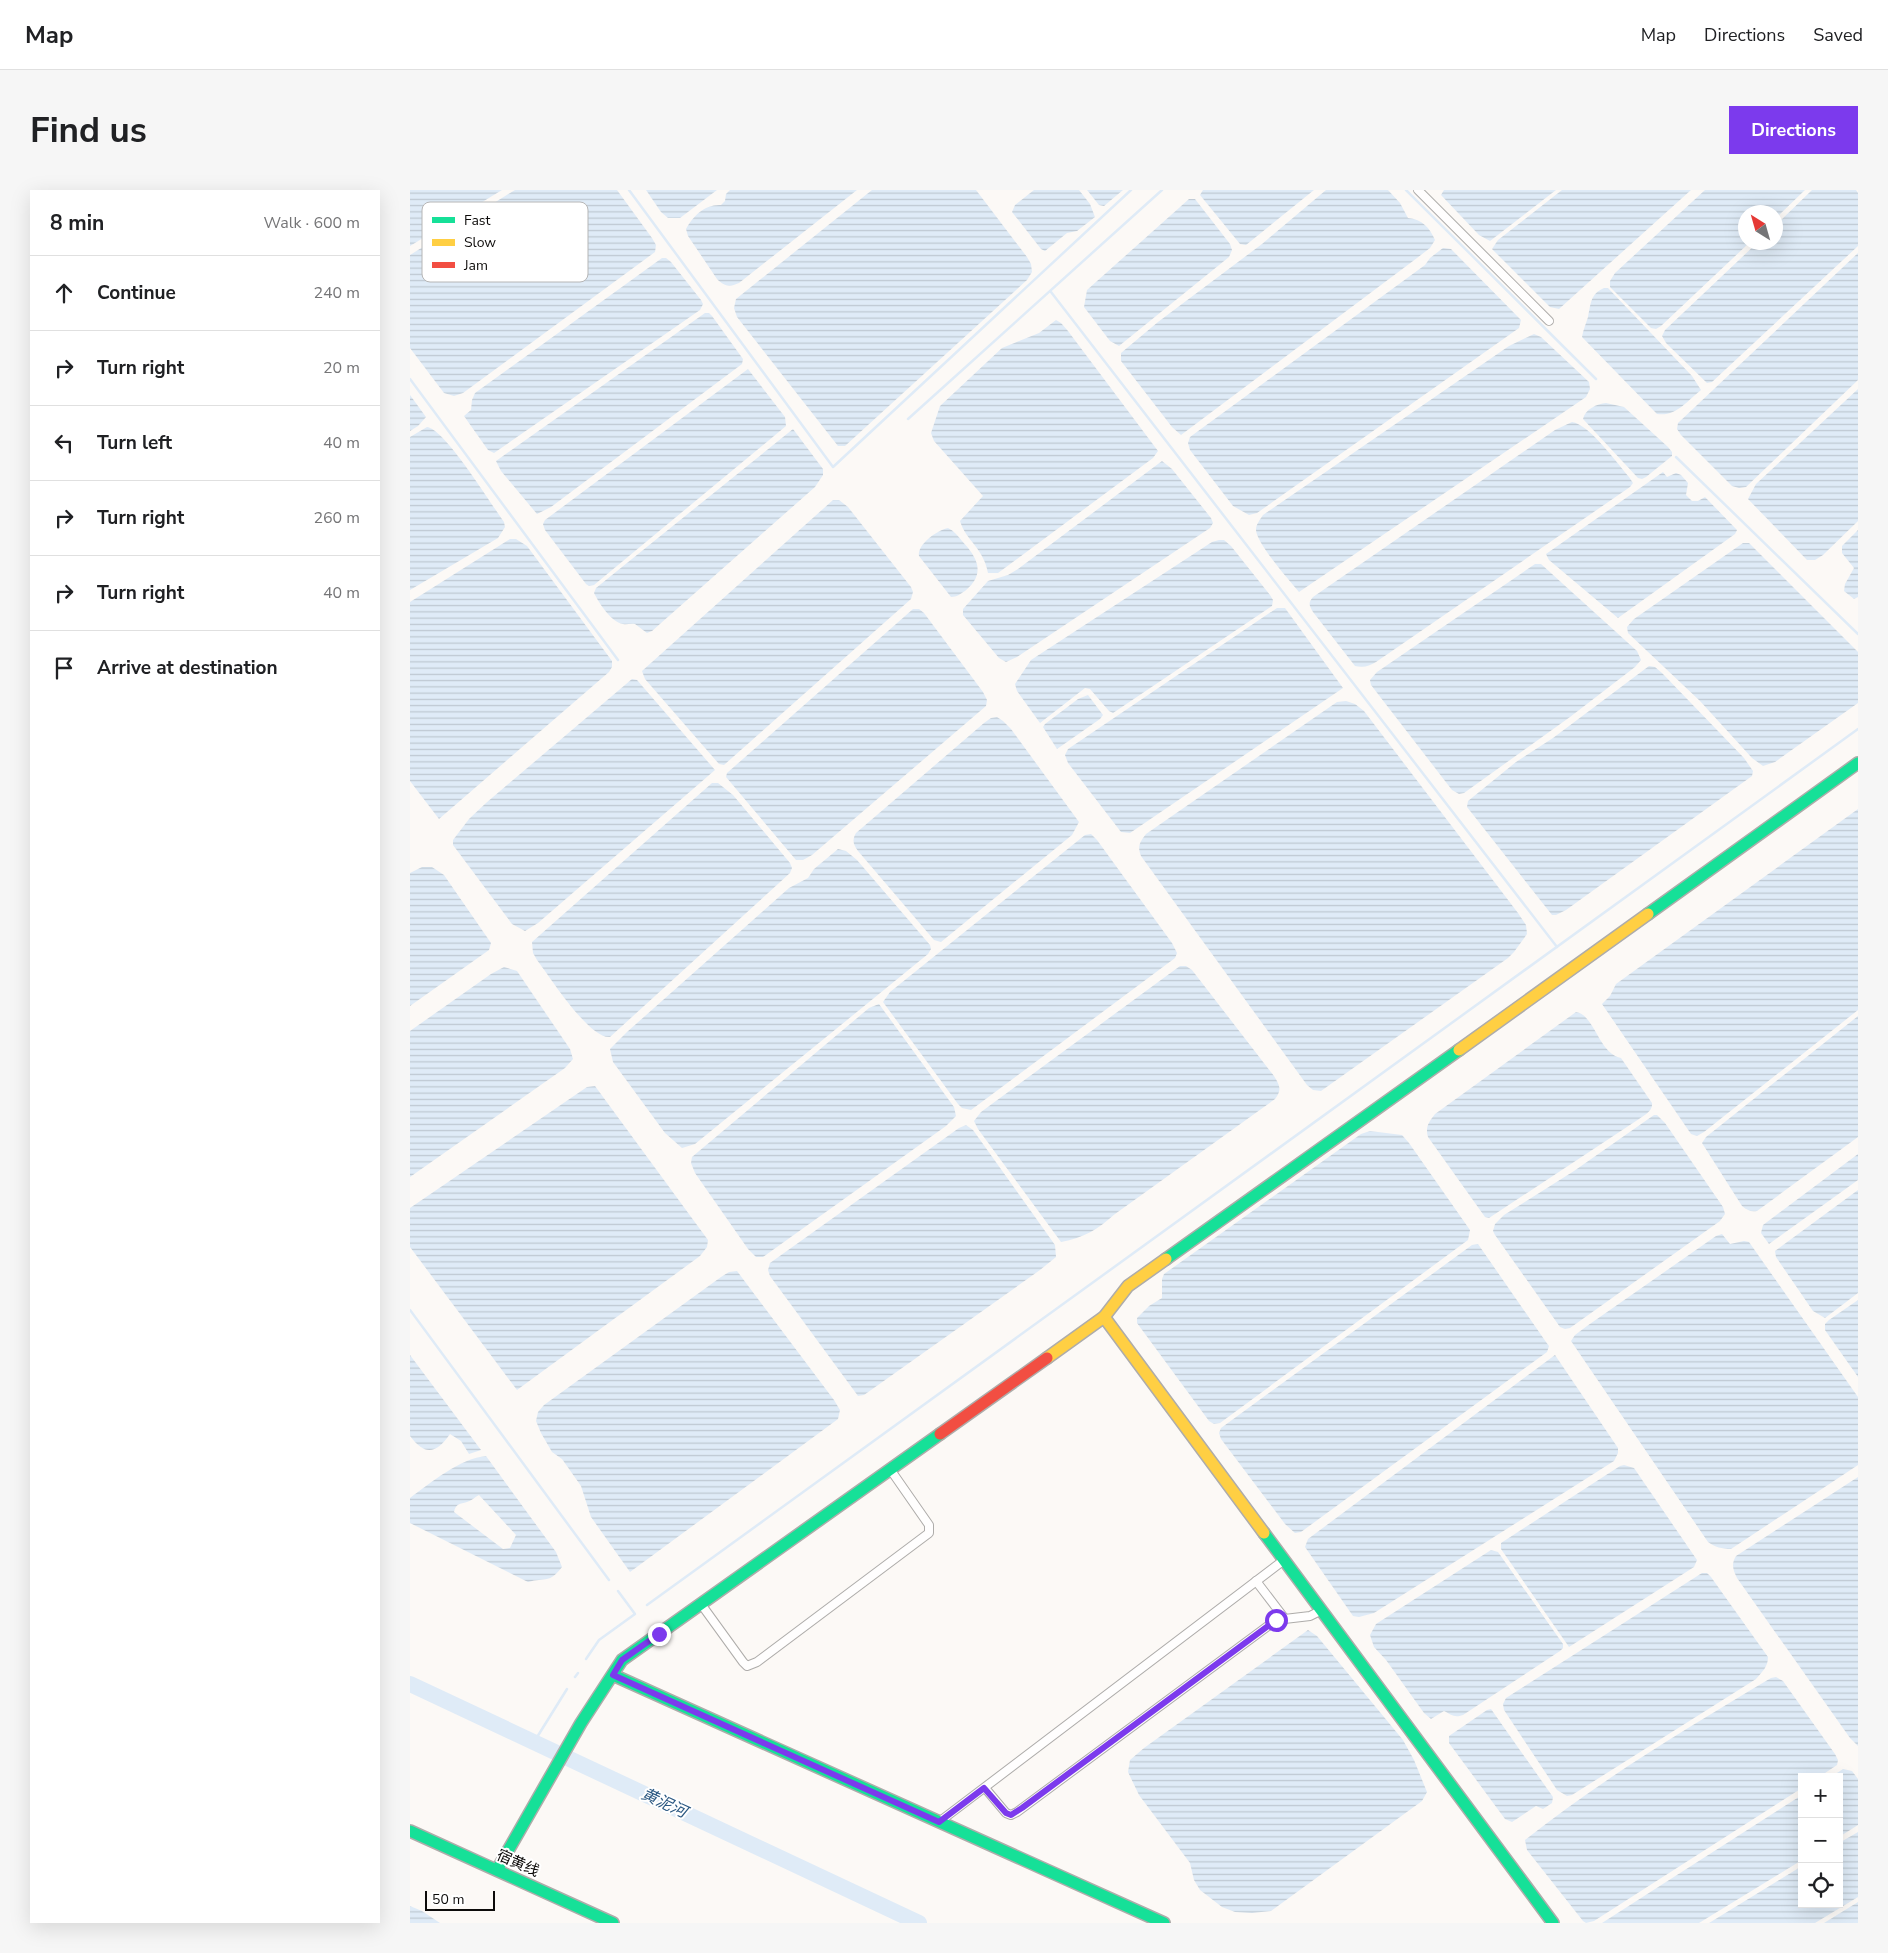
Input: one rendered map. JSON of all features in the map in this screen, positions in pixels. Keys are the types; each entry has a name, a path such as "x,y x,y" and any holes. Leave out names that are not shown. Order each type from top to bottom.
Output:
{"street":[{"path":"1418,190 1549,321"},
{"path":"497,1870 581,1724 622,1660 1104,1317 1128,1286 1374,1112 1858,763"},
{"path":"1104,1317 1554,1923"},
{"path":"701,1604 747,1666 756,1662 929,1533 929,1525 890,1469"},
{"path":"939,1822 1284,1560"},
{"path":"1256,1581 1285,1619"},
{"path":"984,1788 1006,1813 1011,1815 1017,1812 1276,1620 1310,1616 1322,1610"},
{"path":"613,1675 1164,1923"},
{"name":"宿黄线","path":"410,1831 613,1923"}],"shaded area":[{"path":"410,190 502,190 482,202 422,202 422,239 410,246"},
{"path":"515,190 617,190 652,238 656,245 655,252 463,393 454,396 444,393 410,348 410,255 422,248 422,282 588,282 588,202 496,202"},
{"path":"646,190 717,190 680,218 668,218 661,212"},
{"path":"730,190 857,190 739,283 730,286 723,284 717,279 688,236 686,229 700,212 710,206 721,205"},
{"path":"872,190 976,190 1027,257 1031,264 1032,272 1027,280 845,446 838,446 737,317 734,308 736,299"},
{"path":"1034,190 1079,190 1090,204 1095,217 1077,231 1067,233 1045,251 1041,249 1012,212 1015,205"},
{"path":"1087,190 1123,190 1104,206 1099,205"},
{"path":"1203,190 1314,190 1246,245 1240,244 1200,195"},
{"path":"1326,190 1388,190 1400,203 1408,218 1417,220 1425,225 1435,240 1430,248 1417,258 1181,435 1172,427 1121,361 1121,353 1158,322 1262,244"},
{"path":"1444,190 1556,190 1490,241 1479,235 1441,195"},
{"path":"1562,190 1691,190 1559,309 1550,307 1492,249 1498,240"},
{"path":"1705,190 1805,190 1783,211 1783,205 1738,205 1738,250 1742,250 1656,329 1651,328 1610,287 1610,281 1615,273"},
{"path":"1812,190 1856,190 1858,193 1858,246 1712,382 1707,383 1666,343 1662,336 1665,330 1750,250 1783,250 1783,218"},
{"path":"1189,199 1195,199 1230,244 1232,250 1229,257 1119,346 1110,341 1084,307 1087,290"},
{"path":"1443,248 1451,249 1521,320 1519,328 1257,513 1249,515 1233,506 1190,450 1188,443 1190,437 1425,265 1430,258"},
{"path":"1858,253 1858,380 1746,487 1732,486 1681,435 1677,429 1678,423"},
{"path":"662,258 666,258 671,262 701,300 703,304 700,310 494,453 488,450 464,416 471,410 475,393"},
{"path":"1608,288 1692,376 1701,390 1676,411 1657,414 1582,337 1592,300 1599,290"},
{"path":"705,313 709,313 712,316 743,359 742,364 551,507 537,514 501,471 496,461"},
{"path":"1056,320 1068,331 1158,451 1153,458 998,573 988,573 979,550 966,534 960,521 983,496 934,441 931,433 940,406 1002,348 1039,333"},
{"path":"1534,334 1541,337 1589,382 1590,389 1586,397 1299,592 1274,562 1258,536 1256,530 1258,522 1263,515 1509,346"},
{"path":"748,369 785,417 786,426 594,585 589,586 586,584 545,530 543,524 545,520"},
{"path":"1858,389 1858,521 1823,555 1815,560 1807,560 1748,499 1756,484"},
{"path":"410,395 426,417 418,426 410,431"},
{"path":"1606,403 1624,407 1668,447 1672,452 1672,456 1646,477 1638,478 1583,419 1586,412"},
{"path":"1572,422 1579,424 1603,445 1633,483 1630,487 1376,662 1361,667 1355,666 1313,612 1310,601 1313,597 1555,430"},
{"path":"427,427 435,431 456,453 504,522 505,527 498,538 410,590 410,437"},
{"path":"793,429 823,469 823,475 815,487 652,631 647,633 635,624 623,624 614,620 602,607 594,593 596,588"},
{"path":"1162,461 1172,469 1211,518 1213,523 1210,528 1017,657 1006,662 999,658 963,615 963,609 988,581 1008,575 1018,569"},
{"path":"1663,472 1667,477 1676,473 1681,475 1688,483 1686,495 1692,501 1698,501 1705,497 1737,530 1735,534 1618,618 1549,560 1546,554"},
{"path":"833,500 839,500 848,507 911,587 913,592 911,599 724,765 719,764 645,679 642,671"},
{"path":"948,528 968,547 976,560 977,566 976,578 972,585 960,594 951,597 919,556 919,551 925,542"},
{"path":"1858,530 1858,597 1854,599 1844,591 1845,584 1854,568 1842,553 1842,546"},
{"path":"510,539 516,539 527,546 612,661 612,667 609,672 439,819 410,781 410,602"},
{"path":"1224,540 1231,546 1270,595 1273,600 1272,606 1113,713 1109,711 1090,689 1085,688 1040,723 1017,691 1015,684 1031,660 1212,542"},
{"path":"1743,543 1749,543 1858,652 1858,703 1775,762 1763,766 1752,758 1700,701 1628,633 1627,627 1634,619"},
{"path":"1535,564 1541,564 1637,651 1641,660 1635,667 1570,717 1464,793 1459,794 1452,790 1371,685 1370,680 1377,672"},
{"path":"1277,608 1285,608 1343,688 1130,833 1121,832 1068,763 1065,755 1068,749"},
{"path":"913,609 919,609 924,613 983,692 987,700 986,706 812,855 803,860 796,860 726,777 727,773"},
{"path":"1649,666 1655,667 1662,673 1744,758 1753,771 1752,776 1566,910 1552,915 1467,807 1468,801 1516,762 1553,738"},
{"path":"632,679 637,680 715,770 538,923 525,931 512,924 453,845 453,840 469,819 486,803"},
{"path":"1088,695 1103,715 1057,749 1043,727 1078,699"},
{"path":"1346,701 1355,704 1364,711 1518,913 1526,925 1527,934 1508,958 1321,1091 1313,1090 1307,1085 1141,856 1139,847 1146,834 1337,702"},
{"path":"997,717 1011,729 1079,822 1072,835 941,942 934,940 858,851 854,844 854,838 856,833 984,723 991,718"},
{"path":"712,783 718,783 733,795 790,863 792,868 790,873 610,1037 601,1035 570,1006 537,960 533,953 532,942"},
{"path":"1858,809 1858,1010 1704,1132 1697,1136 1691,1134 1602,1004 1610,996 1616,984"},
{"path":"1091,834 1172,943 1177,953 1175,958 971,1110 962,1108 883,1002 890,992 1085,835"},
{"path":"838,849 846,851 857,860 930,945 931,949 928,954 695,1144 682,1148 665,1133 613,1062 610,1049 789,888 808,878 814,869"},
{"path":"422,867 432,867 444,875 491,943 489,950 410,1006 410,873"},
{"path":"1180,966 1186,966 1192,970 1274,1076 1279,1085 1279,1093 1275,1099 1103,1224 1077,1238 1061,1242 974,1121 981,1112"},
{"path":"504,967 517,971 570,1049 573,1059 565,1068 410,1177 410,1031 491,974"},
{"path":"879,1004 954,1107 956,1116 946,1126 763,1257 756,1257 748,1249 695,1173 691,1163 692,1157 869,1008"},
{"path":"1576,1012 1588,1020 1607,1049 1613,1055 1621,1058 1652,1103 1652,1106 1644,1116 1489,1218 1485,1217 1428,1137 1428,1125 1435,1114"},
{"path":"1858,1016 1858,1137 1757,1211 1747,1210 1742,1206 1702,1143 1706,1137"},
{"path":"595,1086 708,1240 707,1247 700,1256 517,1390 410,1247 410,1208 587,1087"},
{"path":"1654,1115 1657,1115 1665,1123 1723,1207 1725,1214 1720,1221 1570,1328 1560,1327 1495,1235 1493,1231 1495,1224 1504,1215 1574,1171"},
{"path":"966,1125 973,1130 1055,1245 1056,1257 864,1395 858,1396 770,1276 768,1270 770,1263 959,1128"},
{"path":"1370,1131 1402,1135 1470,1230 1468,1240 1220,1423 1214,1424 1209,1421 1137,1323 1137,1318 1149,1306 1162,1298 1162,1279 1164,1274 1361,1134"},
{"path":"1858,1154 1858,1180 1769,1244 1761,1233 1763,1225"},
{"path":"1858,1190 1858,1293 1825,1318 1813,1311 1776,1257 1775,1251"},
{"path":"1722,1234 1730,1244 1744,1241 1749,1242 1858,1397 1858,1465 1731,1549 1725,1549 1708,1542 1571,1341 1575,1335 1587,1326 1716,1236"},
{"path":"1478,1244 1549,1346 1547,1352 1301,1532 1295,1533 1285,1524 1221,1439 1219,1433 1221,1428 1472,1245"},
{"path":"737,1271 834,1400 840,1410 838,1419 630,1572 591,1517 581,1486 562,1459 552,1452 541,1433 536,1421 538,1412 544,1405 721,1277 729,1272"},
{"path":"1858,1300 1858,1377 1825,1330 1825,1324"},
{"path":"410,1355 481,1450 469,1454 461,1441 450,1434 440,1446 430,1450 421,1447 410,1436"},
{"path":"1555,1355 1618,1448 1614,1461 1374,1613 1359,1617 1353,1616 1305,1547 1308,1539"},
{"path":"486,1456 556,1552 562,1567 554,1576 528,1582 410,1523 410,1498 446,1472 466,1461","holes":["479,1495 516,1535 510,1548 503,1549 454,1512 455,1509 459,1504"]},
{"path":"1624,1465 1634,1468 1697,1560 1694,1567 1569,1647 1501,1549 1501,1543"},
{"path":"1858,1477 1858,1746 1850,1738 1737,1578 1733,1564 1736,1556"},
{"path":"1491,1550 1498,1552 1563,1644 1563,1648 1463,1715 1455,1716 1444,1711 1431,1719 1424,1713 1386,1660 1374,1647 1370,1635 1376,1624"},
{"path":"1702,1573 1707,1573 1711,1577 1768,1657 1764,1669 1756,1679 1572,1795 1567,1796 1557,1790 1504,1710 1503,1704 1506,1698"},
{"path":"1308,1630 1317,1636 1403,1740 1414,1760 1427,1792 1422,1801 1271,1911 1235,1912 1222,1907 1200,1890 1194,1880 1190,1863 1139,1795 1128,1772 1130,1760"},
{"path":"1776,1677 1783,1681 1835,1754 1838,1760 1837,1765 1825,1773 1798,1773 1798,1791 1594,1921 1586,1923 1583,1921 1527,1850 1525,1840 1584,1796 1645,1755 1771,1678"},
{"path":"1491,1709 1553,1797 1552,1803 1543,1809 1536,1806 1512,1822 1505,1819 1449,1743 1449,1736"},
{"path":"1843,1769 1852,1771 1858,1779 1858,1825 1843,1834 1843,1773 1837,1773"},
{"path":"1798,1798 1798,1862 1699,1923 1602,1923"},
{"path":"1858,1832 1858,1897 1843,1906 1843,1863 1843,1841"},
{"path":"1798,1868 1798,1908 1840,1908 1815,1923 1709,1923"},
{"path":"1858,1902 1858,1923 1824,1923"},
{"path":"410,1906 422,1911 440,1923 410,1923"}],"waterway":[{"path":"629,190 833,467 1131,190"},
{"path":"908,419 1162,190"},
{"path":"1406,190 1596,379"},
{"path":"1051,292 1557,947"},
{"path":"410,379 618,660"},
{"path":"1676,457 1858,634"},
{"path":"647,1605 1858,729"},
{"path":"410,1310 609,1580"},
{"path":"586,1659 599,1640 635,1614 618,1591"},
{"path":"575,1677 578,1673"},
{"name":"黄泥河","path":"410,1684 919,1923"},
{"path":"534,1742 567,1689"}],"traffic: fast":[{"path":"1648,914 1858,763"},
{"path":"1166,1259 1459,1050"},
{"path":"497,1870 581,1723 622,1660 940,1434"},
{"path":"1264,1533 1553,1923"},
{"path":"613,1675 1164,1923"},
{"path":"410,1831 613,1923"}],"traffic: slow":[{"path":"1459,1050 1648,914"},
{"path":"1047,1358 1104,1317 1128,1286 1166,1259"},
{"path":"1104,1317 1264,1533"}],"traffic: jam":[{"path":"940,1434 1047,1358"}],"route":[{"path":"659,1634 622,1660 613,1675 939,1822 984,1788 1006,1813 1011,1815 1276,1620"}]}
